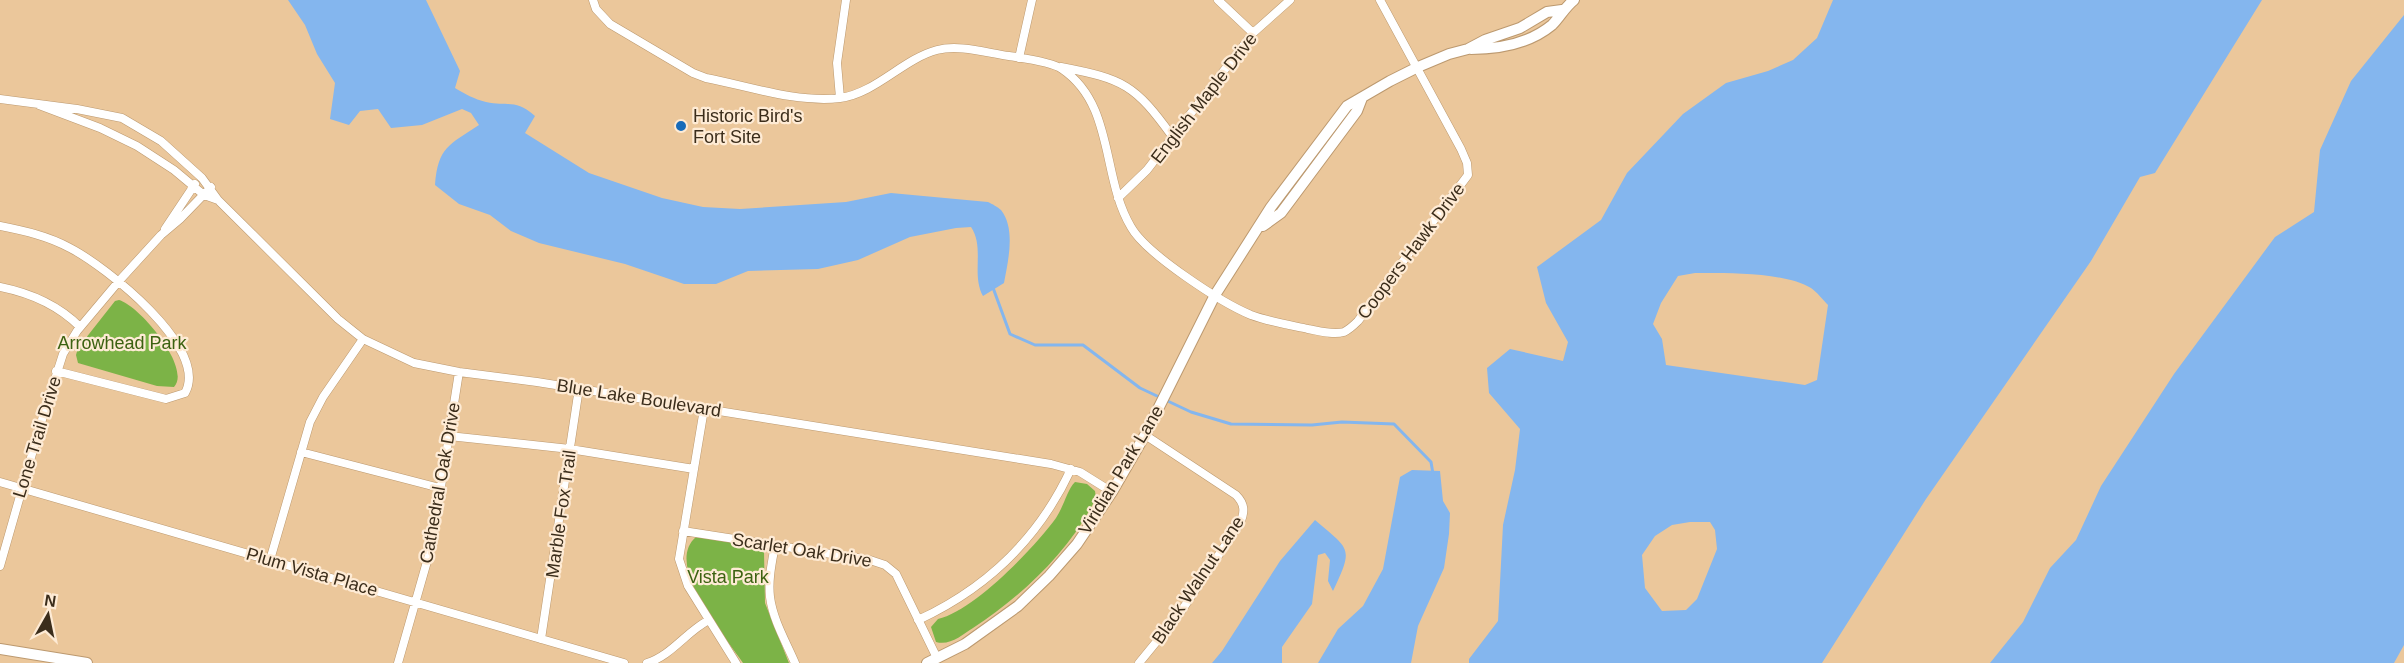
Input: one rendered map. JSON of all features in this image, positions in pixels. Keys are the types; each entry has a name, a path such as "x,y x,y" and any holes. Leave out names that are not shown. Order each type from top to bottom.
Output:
{"street":[{"path":"593,0 596,9 610,24 706,78 800,96 840,98 860,91 914,60 939,49 961,49 1020,58 1106,76 1132,89 1154,111 1172,136"},
{"path":"840,98 837,63 846,0"},
{"path":"1020,58 1032,0"},
{"path":"1218,0 1253,33"},
{"name":"English Maple Drive","path":"1118,198 1148,170 1253,33 1290,0"},
{"path":"1380,0 1418,68"},
{"name":"Viridian Park Lane","path":"932,661 965,644 1033,592 1077,544 1112,492 1145,435 1215,294 1260,227 1281,213 1357,111 1362,99 1376,88 1449,54 1468,49 1510,46 1526,40 1553,23 1562,10 1574,0"},
{"name":"Coopers Hawk Drive","path":"1060,67 1081,86 1090,100 1103,135 1118,198 1130,226 1140,239 1186,275 1248,314 1319,332 1345,331 1358,321 1468,176 1467,163 1461,149 1418,68"},
{"name":"Blue Lake Boulevard","path":"0,99 77,108 122,118 161,141 201,177 218,200 338,319 363,339 414,363 459,372 579,388 1041,462 1071,469 1091,478 1112,492"},
{"name":"Blue Lake Boulevard","path":"39,105 100,128 137,146 174,170 204,195 218,200"},
{"name":"Lone Trail Drive","path":"161,235 201,177"},
{"name":"Lone Trail Drive","path":"0,566 21,488 63,354 80,327 119,281 161,235 211,188"},
{"path":"0,226 39,234 96,262 152,311 174,337 190,376 189,386 185,393 166,399 56,371"},
{"path":"0,287 31,294 68,314 80,327"},
{"path":"270,560 310,422 323,397 363,339"},
{"name":"Cathedral Oak Drive","path":"398,663 432,544 459,372"},
{"name":"Marble Fox Trail","path":"541,639 579,388"},
{"path":"704,409 679,559 688,586 736,663"},
{"name":"Black Walnut Lane","path":"1138,663 1180,613 1240,523 1244,511 1244,505 1236,495 1145,435"},
{"path":"449,436 570,449 694,469"},
{"path":"301,452 440,488"},
{"path":"918,620 961,597 1011,558 1041,522 1071,469"},
{"name":"Plum Vista Place","path":"0,482 624,663"},
{"name":"Scarlet Oak Drive","path":"683,531 870,560 885,565 896,574 918,620 932,661"},
{"path":"775,545 770,577 770,597 795,663"},
{"path":"647,663 660,658 694,627 709,620"},
{"path":"0,649 87,663"}],"green space":[{"name":"Arrowhead Park","path":"119,300 139,313 170,353 178,378 174,387 157,386 78,363 76,355 78,348 115,301"},
{"path":"1075,482 1087,484 1095,491 1096,498 1059,554 1027,587 991,615 956,639 936,642 931,627 938,619 953,614 969,604 1018,561 1056,518"},
{"name":"Vista Park","path":"696,537 750,544 764,552 765,603 789,663 743,663 700,600 692,582 687,565 688,549"}],"water":[{"path":"288,0 426,0 460,71 455,88 482,101 512,104 528,110 535,116 525,133 589,173 662,198 703,207 740,209 846,202 891,193 988,202 1001,210 1006,218 1010,236 1004,283 983,296 978,279 977,244 971,227 910,237 858,260 818,269 748,271 716,284 684,284 625,264 539,243 511,231 490,215 459,204 435,185 439,162 447,148 479,125 471,113 462,109 422,125 391,128 378,109 360,111 349,125 330,119 335,83 317,54 305,25"},
{"path":"1833,0 2262,0 2155,173 2140,177 2091,261 1926,499 1822,663 1469,663 1469,659 1498,621 1503,525 1515,470 1520,429 1489,393 1487,368 1510,349 1563,361 1568,342 1546,303 1537,267 1601,220 1627,173 1683,114 1726,83 1768,71 1793,60 1817,38","holes":["1695,273 1771,276 1811,288 1828,305 1817,380 1805,385 1666,365 1662,339 1653,324 1661,303 1678,276","1710,522 1715,530 1717,549 1697,599 1686,610 1662,611 1645,588 1642,555 1655,536 1672,525"]},
{"path":"2404,15 2404,645 2394,663 1990,663 2023,622 2050,568 2076,540 2101,486 2174,374 2275,237 2314,212 2320,150 2351,81"},
{"path":"1412,470 1440,471 1443,501 1450,513 1444,568 1418,626 1411,663 1318,663 1338,629 1363,606 1383,569 1400,477"},
{"path":"1315,520 1342,544 1346,557 1344,566 1333,591 1328,581 1330,560 1325,553 1318,555 1312,604 1282,647 1282,663 1212,663 1280,561"}],"waterway":[{"path":"992,285 1010,334 1035,345 1083,345 1140,388 1191,412 1231,424 1312,425 1342,422 1394,424 1431,462 1433,474"}],"place":[{"name":"Historic Bird's Fort Site","path":"681,126"}]}
